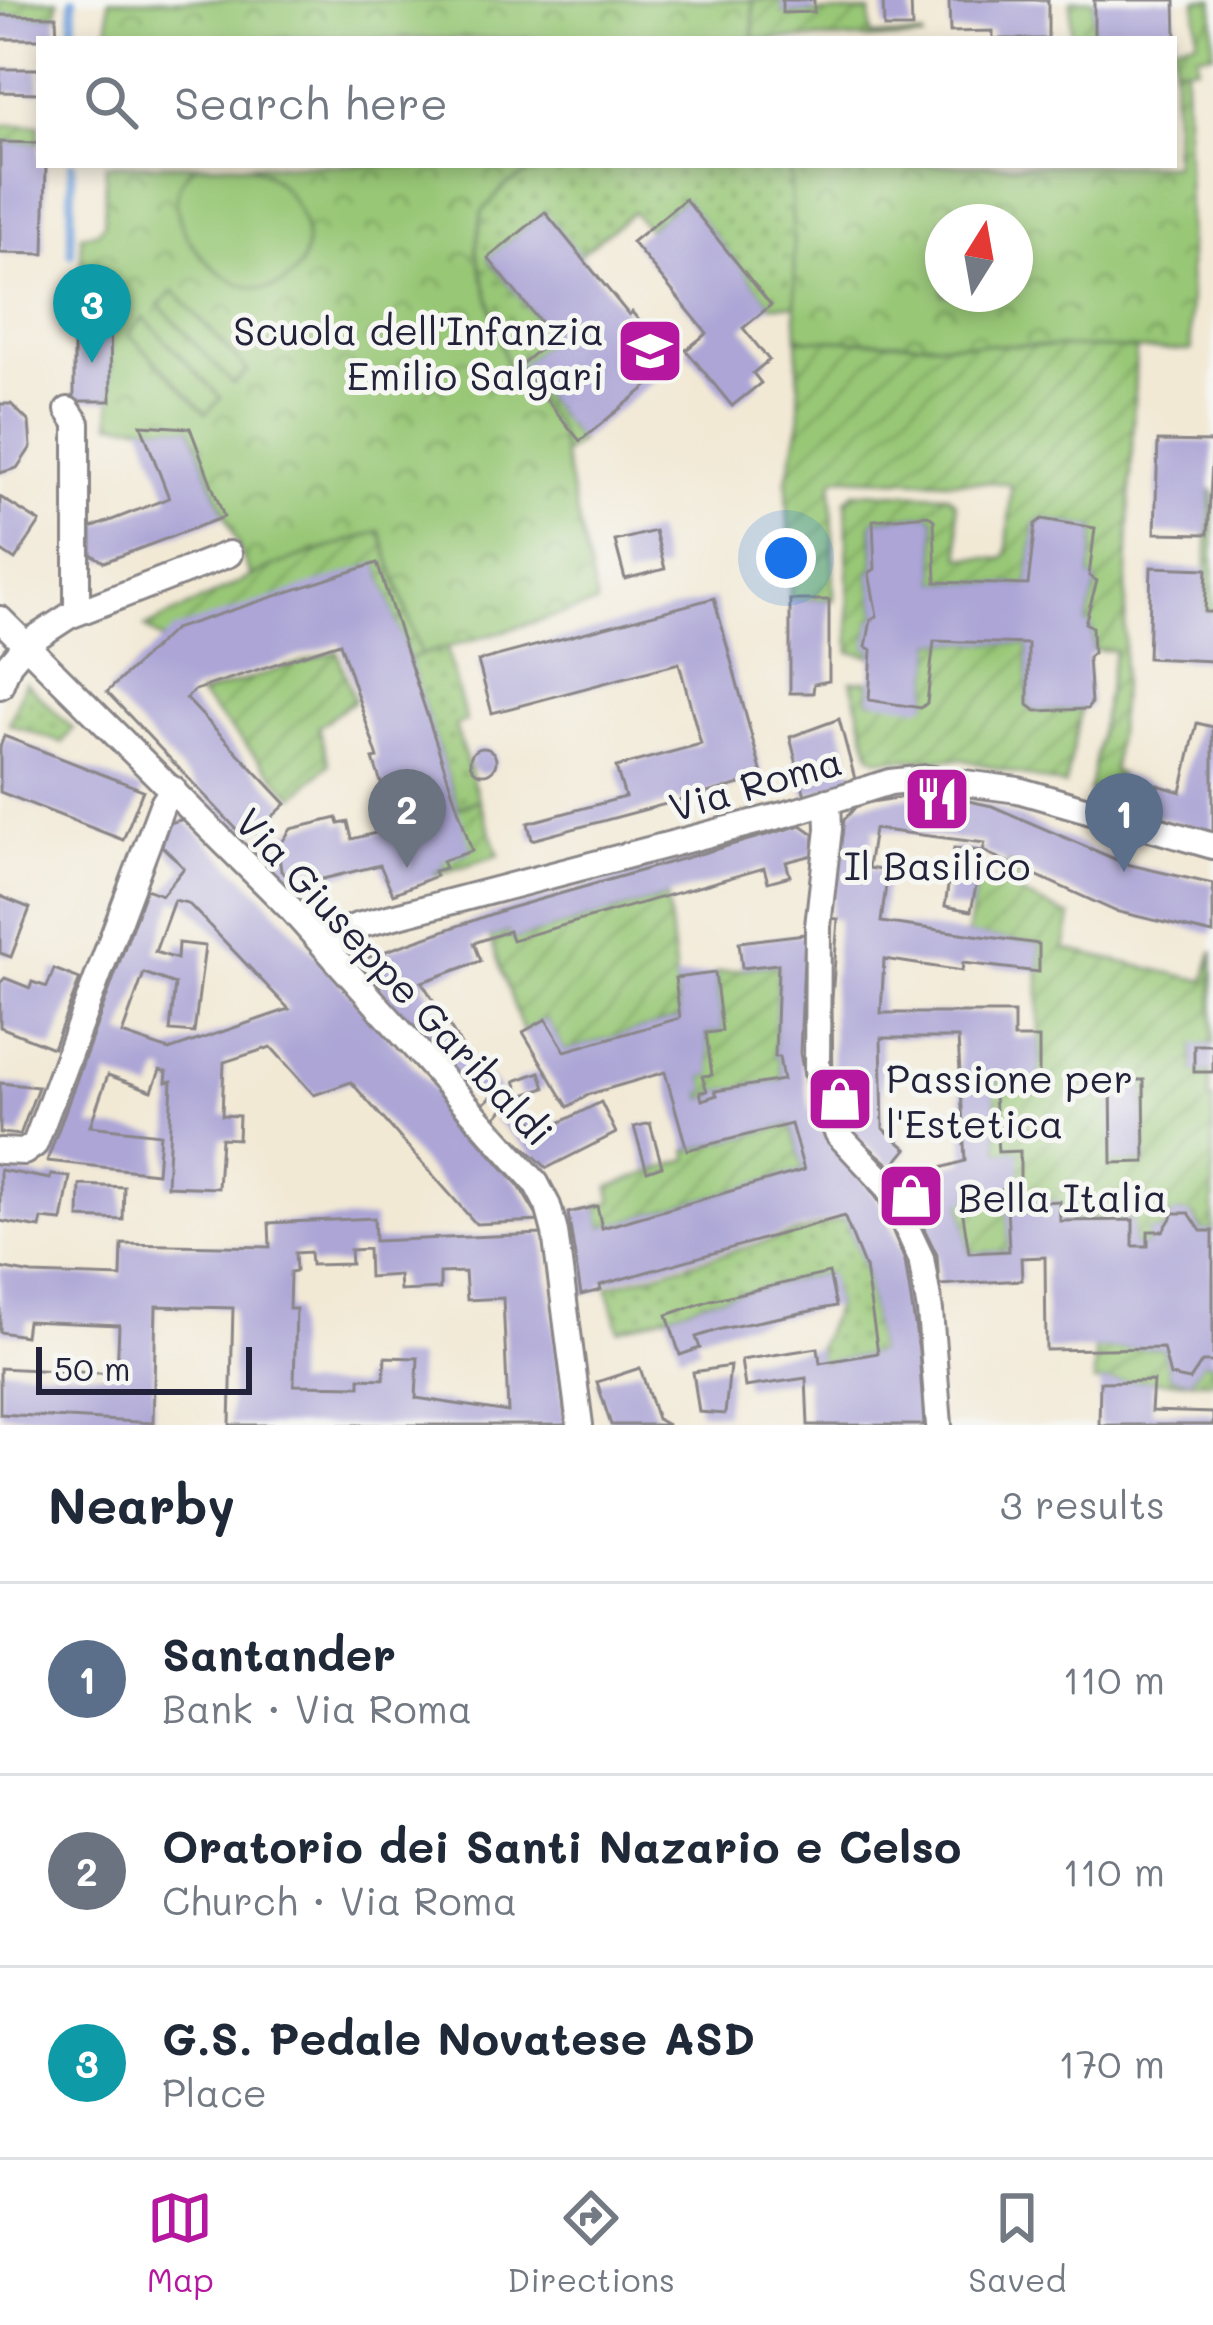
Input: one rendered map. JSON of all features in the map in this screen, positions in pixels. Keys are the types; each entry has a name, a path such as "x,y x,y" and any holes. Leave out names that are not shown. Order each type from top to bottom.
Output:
{"street":[{"path":"68,410 76,423 77,612"},
{"path":"0,686 9,664 26,644 77,612 229,554"},
{"name":"Via Giuseppe Garibaldi","path":"0,619 321,942 528,1172 543,1195 555,1232 580,1425"},
{"name":"Via Roma","path":"321,942 357,926 890,782 927,778 1018,790 1213,846"},
{"path":"0,1151 24,1152 35,1144 162,805 173,789"},
{"path":"828,800 818,926 821,1099 838,1134 887,1186 921,1258 939,1425"}],"green space":[{"path":"0,0 58,0 56,16 0,15"},
{"path":"109,0 753,0 753,36 108,36"},
{"path":"753,0 782,0 783,13 870,12 871,36 754,36"},
{"path":"1071,0 1094,0 1094,36 1071,36"},
{"path":"1196,0 1213,0 1213,53 1197,54 1197,66 1177,67 1177,43 1197,40"},
{"path":"1185,66 1191,351 797,339 790,168 1177,168 1177,67"},
{"path":"0,125 36,125 36,143 0,142"},
{"path":"106,168 539,168 505,186 482,212 476,251 506,363 557,426 597,604 421,655 380,531 251,577 190,428 111,423 110,307 82,306 81,235 97,232 104,224"},
{"path":"194,168 253,168 268,175 293,200 301,216 306,250 300,265 289,279 268,288 245,285 221,273 185,231 177,207 180,184"},
{"path":"537,168 790,168 796,305 771,305 685,200 648,229 633,212 579,255 544,213 488,259 553,338 519,367 580,441 563,454 557,426 506,363 476,251 482,212 505,186"},
{"path":"174,291 248,371 233,384 159,305"},
{"path":"144,318 221,398 206,413 128,333"},
{"path":"797,339 1136,349 1123,675 1113,771 1120,774 1113,799 1089,792 1115,650 1093,650 1092,628 1085,623 1097,582 1089,576 1095,528 1041,519 1035,524 1028,585 936,582 934,519 928,515 875,519 875,569 869,573 877,616 871,620 867,647 872,656 850,652 846,500 854,492 948,495 956,503 961,557 1003,559 1011,487 1007,483 837,477 832,483 834,600 790,600 787,480 800,421"},
{"path":"1209,491 1213,491 1213,612 1205,612"},
{"path":"380,531 421,655 408,659 377,564 162,640 145,627 276,565"},
{"path":"934,641 1028,644 1028,705 1036,711 1081,709 1065,786 961,759 879,759 871,755 851,681 868,681 869,700 927,702"},
{"path":"446,647 466,721 455,726 479,800 458,808 408,659"},
{"path":"337,651 354,701 318,727 329,764 294,797 199,695"},
{"path":"25,682 73,729 62,743 9,724"},
{"path":"479,800 499,855 436,875 434,871 444,868 458,808"},
{"path":"1008,862 1023,869 1014,891 1071,917 1065,949 1205,981 1213,950 1213,1045 1194,1046 1194,1071 1210,1072 1213,1231 1201,1231 1195,1217 1181,1212 1168,1217 1163,1231 1148,1231 1148,1246 1133,1246 1132,1220 1060,1221 1058,1201 1008,1204 1009,1251 969,1253 961,1202 1020,1152 998,1152 993,1081 1039,1080 1039,944 967,935 979,871 996,888","holes":["1144,1080 1145,1162 1113,1162"]},
{"path":"667,896 680,1018 565,1051 546,1019 523,1032 490,937 509,931 513,940"},
{"path":"778,964 775,1056 783,1080 716,1091 717,1095 702,1100 700,1092 706,1090 702,1076 711,1075 706,1033 722,1031 715,973"},
{"path":"791,1125 804,1170 602,1228 597,1206 612,1202 609,1187 689,1159 687,1150"},
{"path":"845,1219 865,1268 878,1353 820,1363 818,1348 836,1306 828,1273 711,1300 619,1330 607,1287"},
{"path":"1163,1348 1170,1376 1190,1380 1202,1362 1213,1362 1213,1381 1094,1382 1095,1349"}],"building":[{"path":"782,0 814,0 814,12 782,13"},
{"path":"883,0 911,0 912,28 884,28"},
{"path":"949,0 1048,0 1048,36 950,32"},
{"path":"1094,0 1175,0 1176,36 1094,36"},
{"path":"0,15 56,16 57,36 0,39"},
{"path":"0,69 36,69 36,93 0,92"},
{"path":"0,142 36,143 36,168 46,168 44,254 0,253"},
{"path":"685,199 771,305 743,328 769,360 753,373 761,383 732,406 686,350 707,333 632,242"},
{"path":"545,212 675,364 580,441 519,366 553,338 488,258"},
{"path":"74,306 110,306 111,401 74,401"},
{"path":"0,404 11,404 29,422 31,447 17,468 0,473"},
{"path":"141,425 190,428 224,517 104,562 91,554 91,528 169,498"},
{"path":"1158,441 1213,442 1208,534 1155,533"},
{"path":"0,497 40,522 15,560 0,550"},
{"path":"928,515 934,520 936,582 1028,585 1035,524 1042,519 1095,528 1089,576 1097,581 1085,623 1092,627 1093,653 1088,657 1091,704 1087,709 1036,711 1028,705 1028,644 934,641 927,703 921,708 869,700 872,650 866,647 871,620 877,616 869,573 875,569 873,520"},
{"path":"655,531 665,569 625,579 615,541"},
{"path":"377,563 472,851 442,861 445,868 434,871 436,876 393,894 380,865 298,885 281,871 278,848 291,829 337,818 339,824 348,822 352,839 400,827 394,822 373,759 378,758 340,643 195,690 186,698 286,804 255,833 242,835 107,692 174,629"},
{"path":"1151,567 1207,569 1205,612 1213,612 1213,661 1148,658"},
{"path":"714,598 763,778 532,840 528,823 625,797 616,767 701,744 679,663 492,713 478,661"},
{"path":"790,600 829,600 829,681 814,684 813,693 790,693"},
{"path":"839,719 855,779 805,796 790,737"},
{"path":"1197,723 1213,727 1213,832 1111,804 1120,774 1181,792"},
{"path":"4,736 143,790 123,840 0,792"},
{"path":"483,748 496,761 483,774 470,761"},
{"path":"931,793 992,806 1126,864 1213,884 1213,934 1115,911 983,851 985,843 874,829 868,868 888,871 881,922 1039,944 1039,972 963,963 962,971 884,959 881,1013 1014,1013 1014,1038 1039,1038 1039,1081 993,1081 998,1152 1020,1151 1020,1185 961,1202 969,1253 1009,1251 1007,1204 1059,1201 1060,1221 1133,1220 1133,1246 1148,1246 1148,1231 1163,1231 1174,1213 1189,1213 1201,1231 1213,1231 1213,1362 1202,1362 1190,1380 1170,1376 1163,1348 1046,1350 1045,1257 1021,1258 1022,1280 939,1285 937,1255 900,1180 965,1161 958,1038 881,1038 883,1128 907,1149 892,1167 847,1128 833,1087 832,999 838,919 830,918 844,820 858,804"},
{"path":"184,819 262,895 519,1186 540,1221 476,1224 351,1082 314,1095 271,1047 224,1062 222,1115 239,1116 238,1139 221,1138 218,1188 167,1186 172,1081 166,1082 167,1072 160,1070 152,1091 108,1075 90,1126 160,1134 157,1173 47,1161 146,889 162,895 184,868 162,846 169,823","holes":["174,900 188,903 289,1009 169,1050 122,1034 144,973 175,984 170,1031 194,1033 205,946 178,943 177,959 155,952"]},
{"path":"801,825 814,834 813,855 786,862 790,876 768,882 764,868 512,940 509,931 474,943 481,961 422,982 461,1045 500,1089 482,1105 385,997 366,958 503,910"},
{"path":"954,848 983,851 971,911 945,906"},
{"path":"0,896 30,908 11,957 0,953"},
{"path":"805,934 800,1053 810,1110 882,1205 905,1261 924,1425 808,1425 806,1378 745,1387 741,1360 818,1348 820,1363 878,1353 865,1268 844,1216 600,1285 601,1290 581,1295 568,1213 597,1206 602,1228 804,1170 791,1124 687,1150 665,1072 590,1094 568,1107 523,1032 546,1019 565,1051 680,1018 675,978 715,973 722,1031 706,1033 712,1075 702,1076 707,1091 700,1092 702,1100 717,1095 715,1091 783,1080 779,1057 775,1057 778,964 742,968 739,942"},
{"path":"54,969 80,979 53,1048 0,1027 0,983 5,978 30,988 32,982 47,987"},
{"path":"1194,1045 1213,1045 1213,1072 1194,1072"},
{"path":"540,1072 545,1088 521,1096 515,1081"},
{"path":"1111,1080 1144,1080 1145,1162 1112,1163"},
{"path":"0,1083 38,1087 20,1135 0,1133"},
{"path":"511,1101 543,1131 601,1102 616,1133 547,1168 494,1119"},
{"path":"650,1123 662,1166 647,1171 634,1127"},
{"path":"0,1170 50,1179 51,1175 70,1177 62,1221 42,1219 40,1228 0,1221"},
{"path":"80,1185 124,1187 123,1220 79,1218"},
{"path":"374,1218 375,1241 543,1234 566,1425 230,1425 233,1308 156,1306 153,1423 0,1414 0,1368 117,1374 119,1325 27,1321 25,1336 0,1332 0,1268 32,1274 121,1277 122,1244 270,1247 269,1223","holes":["368,1249 369,1277 399,1275 400,1291 440,1289 440,1273 465,1272 467,1300 503,1298 508,1412 416,1398 418,1358 385,1357 384,1379 360,1378 360,1386 294,1385 296,1309 289,1309 295,1253 310,1252 311,1265 351,1264 350,1250"]},
{"path":"829,1273 836,1306 721,1329 696,1337 700,1348 680,1355 667,1315"},
{"path":"730,1366 725,1414 699,1412 693,1372"},
{"path":"640,1368 657,1419 668,1425 611,1425 597,1382"},
{"path":"1153,1381 1151,1411 1213,1413 1213,1425 1099,1425 1100,1382"}],"waterway":[{"path":"73,0 73,36"},
{"path":"71,254 72,168"}],"place":[{"name":"Scuola dell'Infanzia Emilio Salgari","path":"650,351"},
{"name":"G.S. Pedale Novatese ASD","path":"92,363"},
{"name":"Il Basilico","path":"937,799"},
{"name":"Oratorio dei Santi Nazario e Celso","path":"407,868"},
{"name":"Santander","path":"1124,872"},
{"name":"Passione per l'Estetica","path":"840,1099"},
{"name":"Bella Italia","path":"911,1196"}]}
